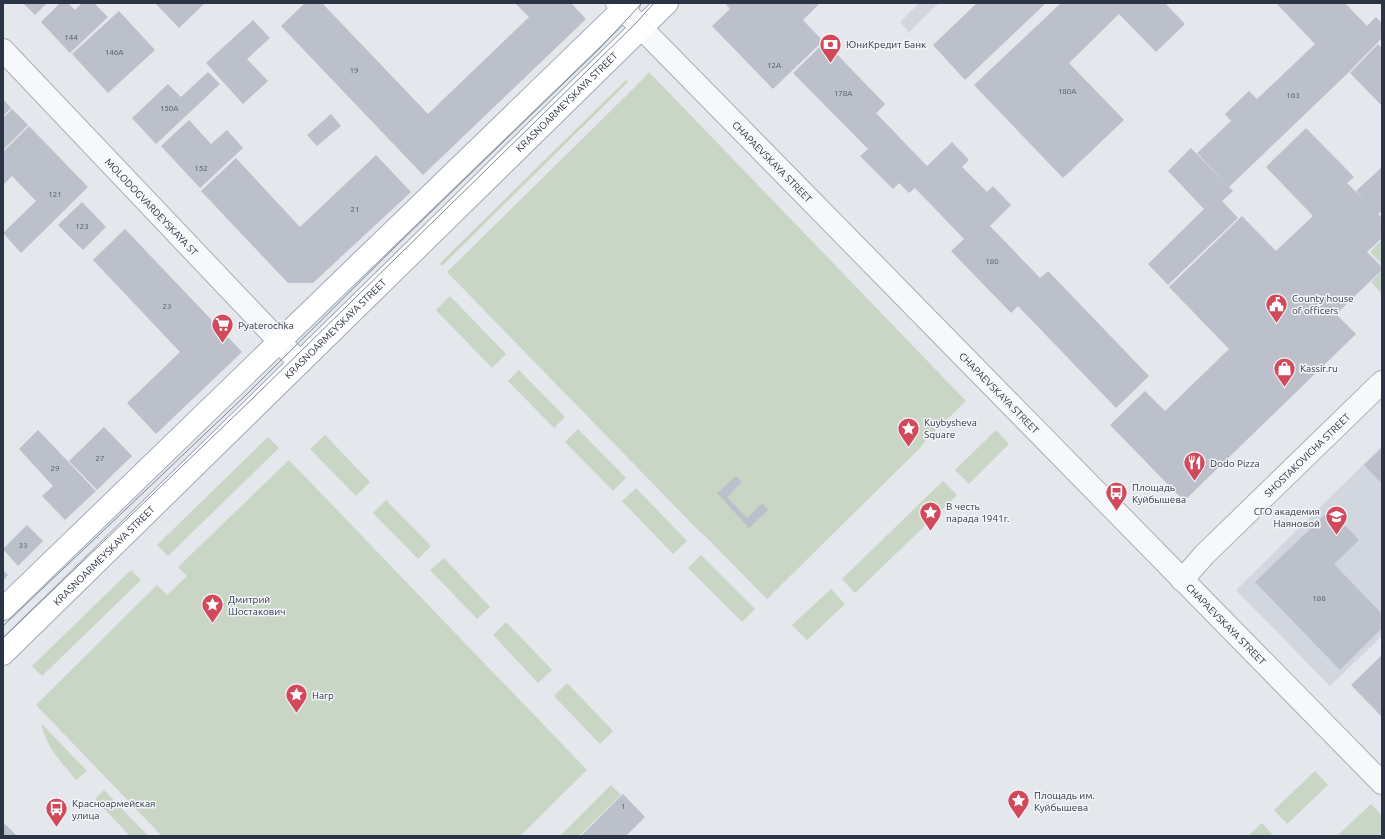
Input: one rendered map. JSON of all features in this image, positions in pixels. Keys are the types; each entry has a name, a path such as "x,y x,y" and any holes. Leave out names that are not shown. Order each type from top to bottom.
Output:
{"main road":[{"name":"KRASNOARMEYSKAYA STREET","path":"3,654 667,3"},
{"path":"3,609 280,342 623,5"}],"street":[{"name":"CHAPAEVSKAYA STREET","path":"623,5 642,29 1382,783"},
{"name":"MOLODOGVARDEYSKAYA ST","path":"3,50 300,363"},
{"name":"SHOSTAKOVICHA STREET","path":"1182,580 1205,554 1382,382"}],"shaded area":[{"path":"919,3 939,3 909,32 900,22"},
{"name":"СГО академия Наяновой","path":"1382,446 1382,636 1330,686 1236,590"}],"green space":[{"path":"649,72 966,401 767,599 447,272"},
{"path":"626,80 628,82 442,266 440,263"},
{"path":"1382,240 1382,264 1370,252"},
{"path":"1382,271 1382,294 1371,282"},
{"path":"450,296 506,354 492,368 436,310"},
{"path":"519,370 565,417 554,428 508,381"},
{"path":"578,429 626,478 613,491 565,442"},
{"path":"996,430 1009,444 969,484 955,470"},
{"path":"325,435 370,482 356,496 310,449"},
{"path":"268,437 279,448 168,556 157,545"},
{"path":"289,460 587,770 520,836 162,836 36,705 157,585 167,595 187,576 178,567"},
{"path":"943,481 957,495 855,593 842,579"},
{"path":"636,488 687,541 673,554 622,501"},
{"path":"386,500 431,546 418,559 373,513"},
{"path":"701,555 755,609 742,622 688,568"},
{"path":"444,558 490,607 477,619 430,570"},
{"path":"131,570 141,580 42,676 32,666"},
{"path":"831,589 845,604 807,640 792,625"},
{"path":"506,622 552,670 538,683 493,635"},
{"path":"567,683 613,731 600,744 554,696"},
{"path":"41,723 87,771 76,780 50,747"},
{"path":"1315,771 1328,785 1287,824 1274,810"},
{"path":"611,785 621,795 579,836 560,836"},
{"path":"104,790 148,836 130,836 95,799"},
{"path":"1371,804 1382,815 1382,836 1337,836"},
{"path":"1262,823 1274,836 1248,836"}],"building":[{"path":"23,3 47,3 35,15"},
{"path":"60,3 68,3 75,10 82,3 94,3 108,17 70,53 41,22"},
{"path":"155,3 205,3 179,28"},
{"path":"305,3 322,3 428,114 529,17 515,3 571,3 586,19 423,175 281,26"},
{"path":"725,3 820,3 803,20 823,41 773,89 712,26 730,9"},
{"path":"977,3 1046,3 965,80 933,45"},
{"path":"1061,3 1165,3 1185,24 1156,52 1119,14 1069,63 1124,120 1063,178 974,85"},
{"path":"1276,3 1345,3 1367,26 1376,17 1382,23 1382,38 1349,72 1229,187 1197,153 1231,121 1225,114 1249,91 1257,99 1315,44"},
{"path":"119,11 155,50 108,93 72,54"},
{"path":"253,20 270,38 247,59 268,81 243,104 206,63"},
{"path":"825,42 885,104 876,113 927,166 952,142 969,160 962,167 987,192 993,186 1011,205 990,226 1040,278 1048,271 1149,376 1116,408 1018,306 1011,313 951,251 964,239 915,188 909,193 899,183 893,189 860,156 868,149 793,73"},
{"path":"1378,44 1382,48 1382,106 1350,73"},
{"path":"208,72 220,84 156,144 132,118 168,84 181,97"},
{"path":"3,99 11,108 3,116"},
{"path":"12,109 28,125 3,150 3,118"},
{"path":"331,114 341,126 317,146 307,135"},
{"path":"189,120 211,144 227,130 243,148 200,188 161,146"},
{"path":"29,126 88,187 21,253 3,233 36,201 12,176 3,185 3,152"},
{"name":"County house of officers","path":"1306,128 1354,177 1347,183 1364,200 1356,191 1382,167 1382,211 1378,214 1382,218 1382,238 1367,252 1382,267 1382,270 1336,314 1356,334 1184,501 1110,425 1145,391 1165,411 1229,349 1169,287 1242,216 1276,251 1313,216 1266,167"},
{"path":"1191,148 1233,191 1222,201 1238,218 1168,285 1148,264 1204,209 1168,171"},
{"path":"376,155 411,192 313,283 288,283 201,191 236,158 300,227"},
{"path":"82,202 106,227 83,250 58,225"},
{"path":"125,229 242,352 156,434 127,403 180,352 93,260"},
{"path":"104,427 132,456 97,490 69,461"},
{"path":"38,430 96,491 65,520 42,496 53,486 19,449"},
{"path":"1382,448 1382,484 1364,465"},
{"path":"736,476 742,482 727,497 747,518 762,503 768,510 749,528 717,493"},
{"path":"1330,510 1359,540 1334,564 1382,614 1382,628 1340,670 1255,582"},
{"path":"27,525 43,541 18,566 3,549"},
{"path":"3,570 8,575 3,581"},
{"path":"1382,655 1382,717 1351,685"},
{"path":"623,794 645,817 626,836 581,836"},
{"path":"5,824 17,836 3,836 3,826"}],"tram line":[{"path":"3,626 247,394 399,243 600,48 642,3"},
{"path":"3,638 252,399 636,23 654,3"}],"place":[{"name":"ЮниКредит Банк","path":"831,64"},
{"name":"County house of officers","path":"1276,324"},
{"name":"Pyaterochka","path":"223,344"},
{"name":"Kassir.ru","path":"1284,388"},
{"name":"Kuybysheva Square","path":"908,448"},
{"name":"Dodo Pizza","path":"1195,482"},
{"name":"Площадь Куйбышева","path":"1117,512"},
{"name":"В честь парада 1941г.","path":"930,532"},
{"name":"СГО академия Наяновой","path":"1336,536"},
{"name":"Дмитрий Шостакович","path":"213,624"},
{"name":"Harp","path":"296,714"},
{"name":"Площадь им. Куйбышева","path":"1019,820"},
{"name":"Красноармейская улица","path":"56,828"}]}
